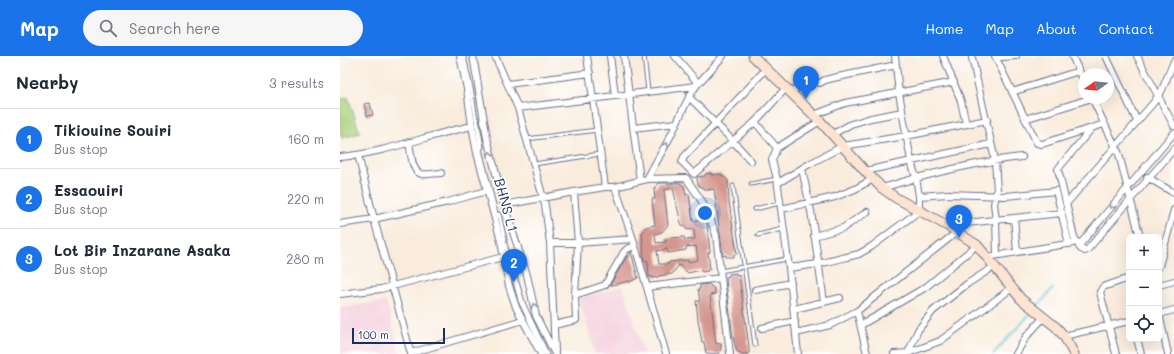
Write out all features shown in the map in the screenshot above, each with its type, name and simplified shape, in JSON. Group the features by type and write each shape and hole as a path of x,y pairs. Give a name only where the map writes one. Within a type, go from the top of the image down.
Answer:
{"street":[{"path":"460,56 467,89 472,126 486,191 501,241 502,257 512,297 541,354"},
{"path":"473,56 487,138 504,206 525,270 536,316 555,354"},
{"path":"495,56 518,108 543,197 550,243 555,354"},
{"path":"587,56 605,187"},
{"path":"610,56 615,96"},
{"path":"624,56 640,181"},
{"path":"675,56 697,84"},
{"path":"647,180 689,97 697,84 723,56"},
{"path":"753,56 833,134 882,188 896,198 946,225 992,256 1069,244 1078,245 1081,243 1174,134"},
{"path":"896,56 899,93 906,136 916,178 919,196 919,211"},
{"path":"943,56 961,101 966,124"},
{"path":"996,56 1016,56"},
{"path":"996,56 1036,142 1040,144 1104,124"},
{"path":"1072,56 1078,69"},
{"path":"1106,56 1137,121"},
{"path":"1137,56 1174,126"},
{"path":"972,58 995,160 997,191 994,204 996,220 992,256 995,266 1027,304 1056,327 1064,336 1074,354"},
{"path":"1066,204 1158,96 1166,82 1174,61"},
{"path":"504,206 543,197 605,187 615,187 640,181 686,178 694,174 733,141 788,91 807,79 820,83 833,78 896,65"},
{"path":"694,174 682,160 766,69"},
{"path":"1012,92 1078,71"},
{"path":"508,84 590,73"},
{"path":"798,354 790,268 777,181 772,160 777,148 817,118 845,103 954,82"},
{"path":"518,108 697,84"},
{"path":"689,97 733,141 751,162"},
{"path":"1025,119 1078,102"},
{"path":"1095,104 1116,146 1139,234"},
{"path":"833,134 851,124 871,118 902,112"},
{"path":"777,181 843,146 906,136 987,120"},
{"path":"755,122 777,148"},
{"path":"633,128 676,123"},
{"path":"340,157 358,155 472,126"},
{"path":"1091,129 1058,169 1078,245 1083,250 1088,249 1174,149"},
{"path":"409,142 415,168 419,173 441,173"},
{"path":"865,171 991,144"},
{"path":"358,155 411,353 523,320"},
{"path":"882,188 916,178 995,160 1022,157"},
{"path":"802,169 809,203 824,302"},
{"path":"1141,173 1174,193"},
{"path":"686,178 709,215 716,235 730,354"},
{"path":"781,206 809,203 846,193 873,178"},
{"path":"615,187 633,239 666,354"},
{"path":"340,224 374,219 448,202 486,191"},
{"path":"919,196 948,194 1006,196 1056,191 1069,244"},
{"path":"554,325 576,320 575,295 578,243 574,192"},
{"path":"1162,255 1174,210"},
{"path":"790,268 818,264 859,254 871,247 919,211"},
{"path":"814,236 843,228 867,212"},
{"path":"946,225 1062,214"},
{"path":"1014,218 1017,252"},
{"path":"796,333 830,325 857,311 957,232"},
{"path":"550,243 578,243 633,239"},
{"path":"861,325 926,287 977,245"},
{"path":"575,295 605,285 624,252 635,246"},
{"path":"340,294 381,289 502,257"},
{"path":"908,353 918,330 933,311 968,284 995,266"},
{"path":"646,287 720,274"},
{"path":"1116,354 1100,292 1101,289 1126,279"},
{"path":"1162,284 1174,281"},
{"path":"755,290 791,283"},
{"path":"894,354 908,353 940,341 1012,288"},
{"path":"794,310 840,298"},
{"path":"1162,313 1174,310"},
{"path":"857,311 867,354"},
{"path":"1016,354 1026,337 1043,317"},
{"path":"762,328 795,321"},
{"path":"1064,336 1126,322"},
{"path":"1162,327 1168,354"},
{"path":"1138,342 1141,354"}],"lane":[{"name":"BHNS L1","path":"464,56 473,91 483,154 513,269 524,305 546,354"},
{"path":"644,56 648,91"},
{"path":"527,139 597,130"},
{"path":"534,164 600,154"},
{"path":"751,184 777,181"},
{"path":"733,186 755,346"},
{"path":"755,209 781,206"},
{"path":"758,235 784,229"},
{"path":"720,274 745,267 788,259"}],"shaded area":[{"path":"623,286 644,354 595,354 579,298"},
{"path":"386,301 400,354 340,354 340,308"}],"green space":[{"path":"348,97 360,133 342,138 340,131 340,100"}],"building":[{"path":"370,103 373,115 367,116 364,104"},
{"path":"711,173 711,175 720,174 728,180 729,202 737,254 734,254 734,257 726,257 726,255 723,256 714,189 706,190 698,185 697,177 705,176 705,174"},
{"path":"659,183 680,183 684,186 686,195 689,194 693,221 701,219 707,224 710,252 708,253 710,269 707,269 708,271 702,272 701,270 688,273 679,265 672,274 652,278 652,276 649,277 648,261 644,261 642,233 646,227 655,225 652,199 655,199 654,189","holes":["673,188 681,224 688,230 694,229 695,239 685,240 684,237 671,238 666,239 666,242 656,243 655,234 662,232 668,225 664,190","696,246 698,260 659,264 657,251 667,249 668,253 686,250 686,247"]},
{"path":"631,252 638,278 629,282 610,285 627,256 628,257"},
{"path":"736,273 736,276 739,275 749,347 749,353 746,354 742,354 737,351 733,337 727,290 726,277 729,276 729,274"},
{"path":"709,284 714,289 715,294 710,295 716,344 721,343 721,351 719,354 706,353 704,342 702,342 698,320 696,301 700,301 698,289 700,289 700,285"}],"waterway":[{"path":"1036,308 1053,288"},
{"path":"993,354 1033,311"}],"place":[{"name":"Tikiouine Souiri","path":"806,99"},
{"name":"Lot Bir Inzarane Asaka","path":"959,238"},
{"name":"Essaouiri","path":"514,282"}]}
